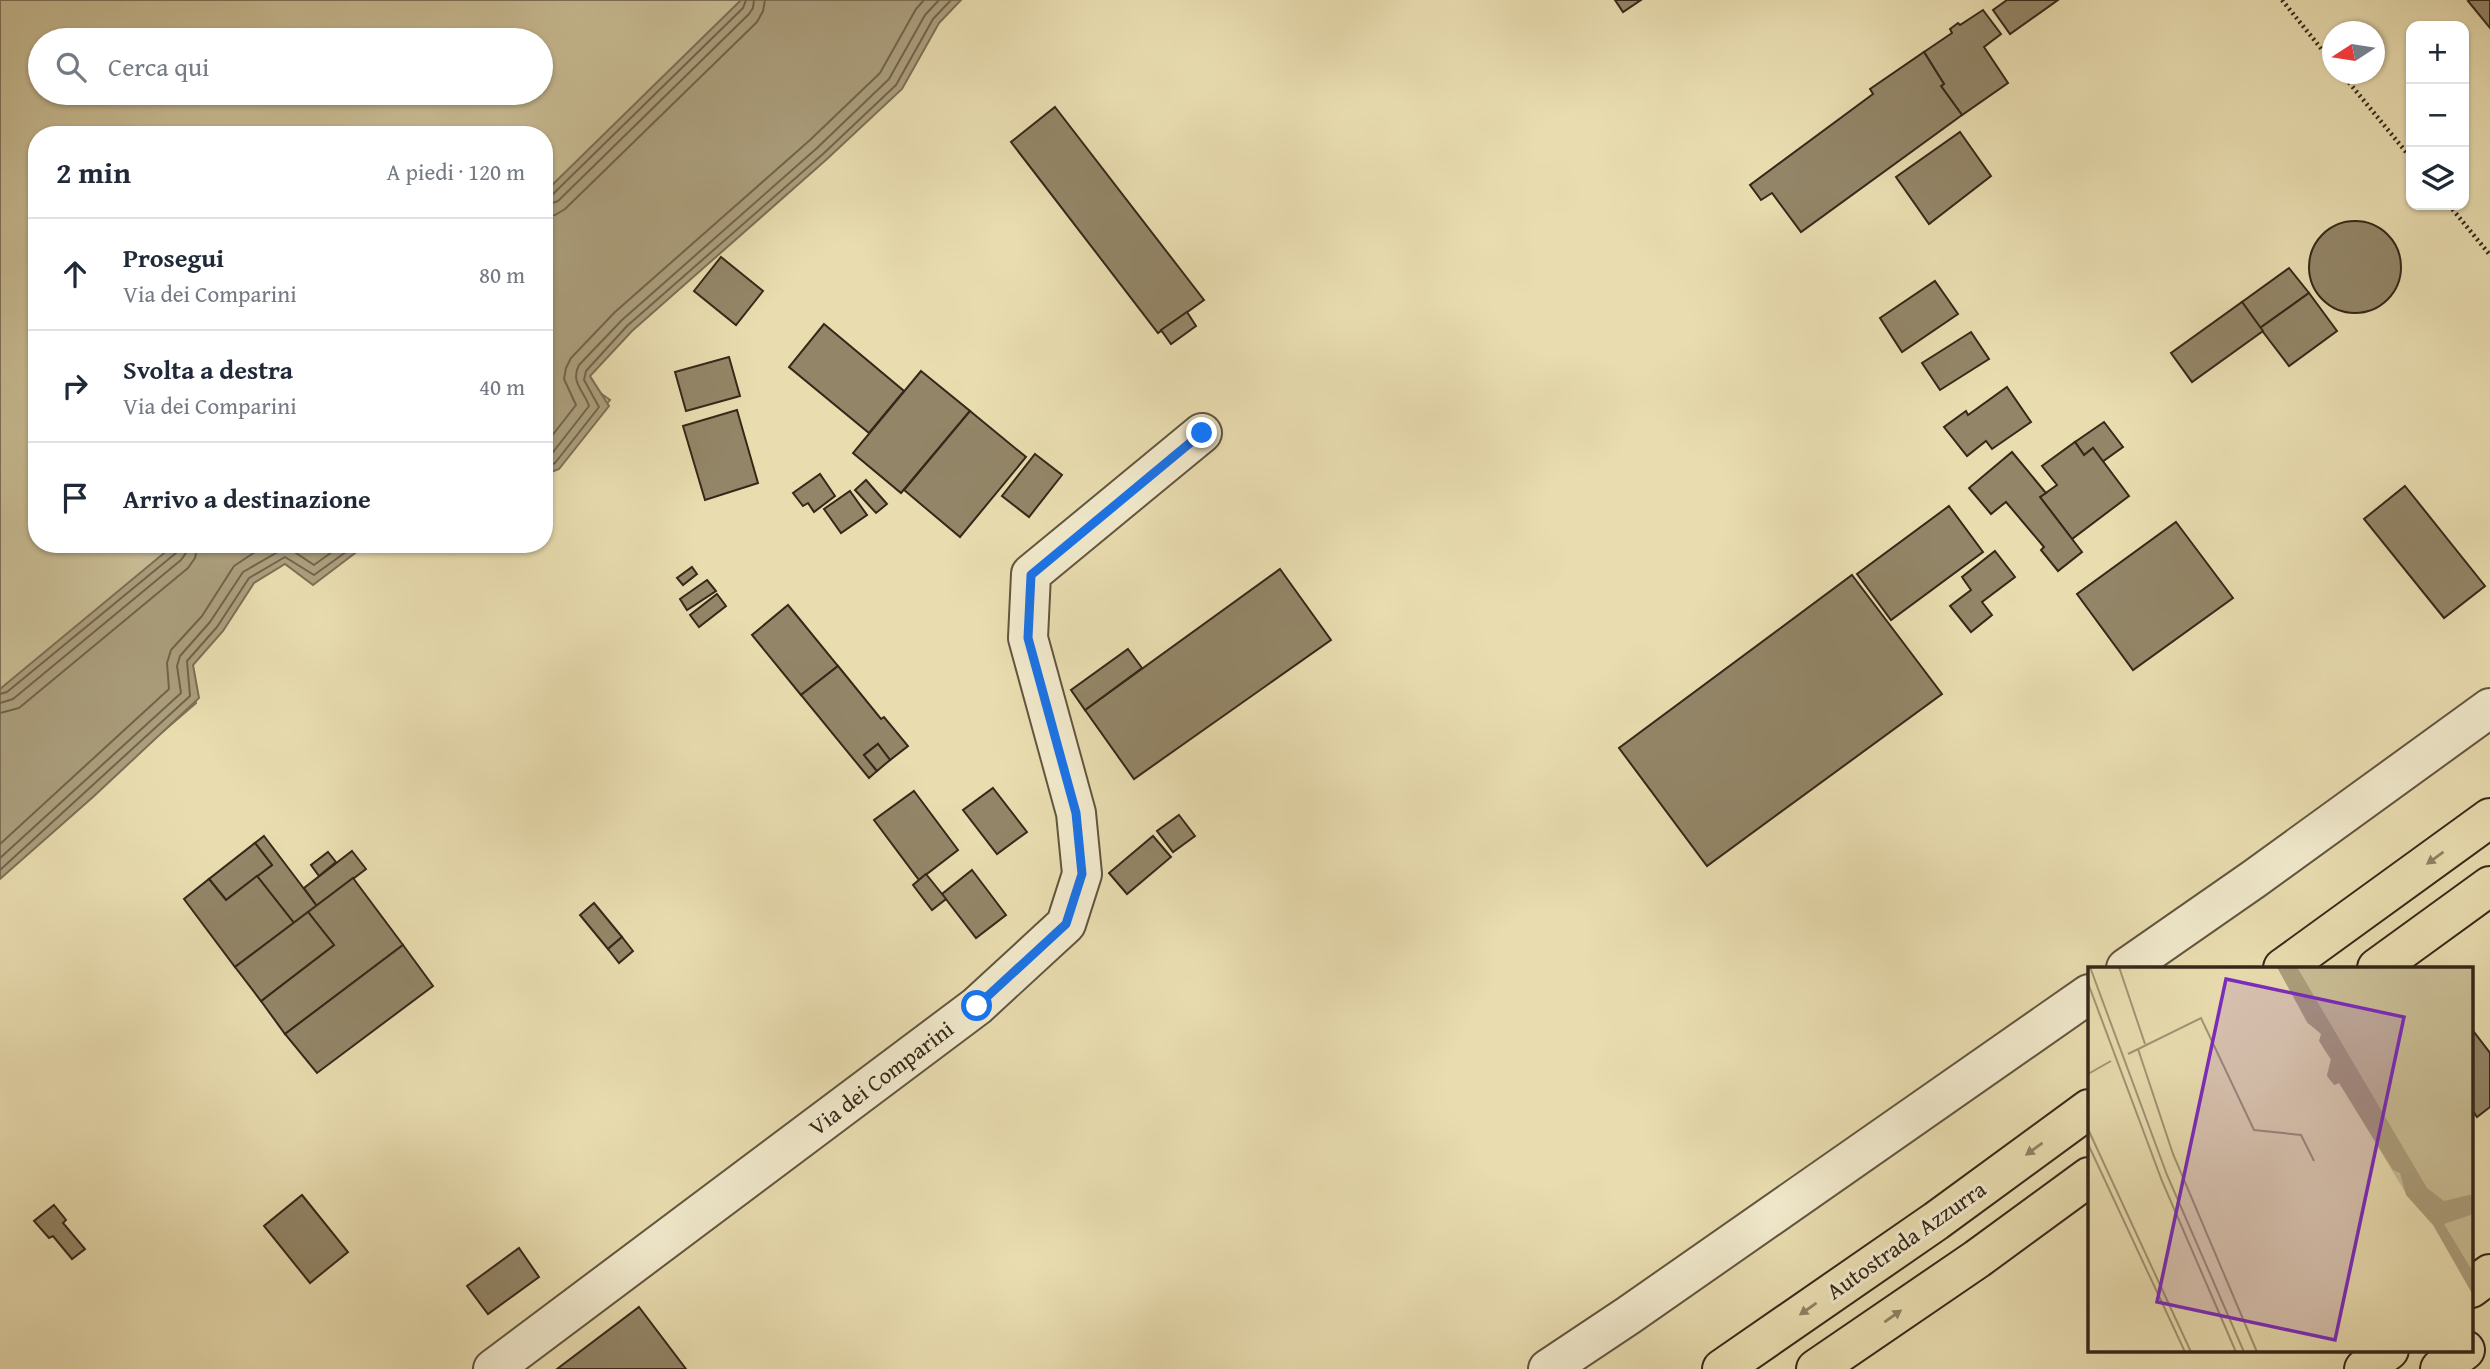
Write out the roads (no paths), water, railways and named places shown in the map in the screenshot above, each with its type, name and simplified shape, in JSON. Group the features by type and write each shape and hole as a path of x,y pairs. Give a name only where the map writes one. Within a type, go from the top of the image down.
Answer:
{"highway":[{"path":"2284,967 2490,818"},
{"path":"2378,967 2490,886"},
{"name":"Autostrada Azzurra","path":"1722,1369 1936,1221 2088,1110"},
{"path":"1816,1369 1977,1259 2088,1178"},
{"path":"2472,1287 2490,1274"},
{"path":"2472,1345 2490,1331"},
{"path":"2364,1369 2386,1352"},
{"path":"2440,1369 2462,1352"}],"street":[{"name":"Via dei Comparini","path":"493,1369 977,1006 1066,924 1082,874 1076,813 1028,638 1031,575 1202,433"},
{"path":"2127,967 2490,708"},
{"path":"1548,1369 2088,995"}],"water":[{"path":"741,0 961,0 939,23 902,89 632,331 590,376 609,406 559,469 553,471 553,184"},
{"path":"164,553 355,553 313,585 285,564 254,583 223,631 193,665 199,698 0,879 0,689"}]}
